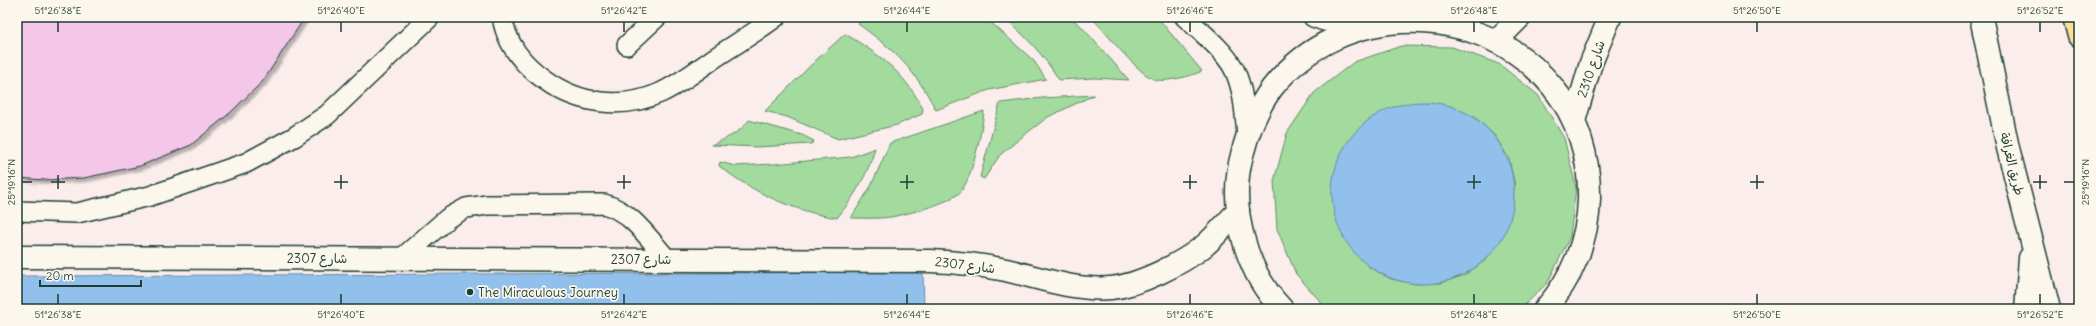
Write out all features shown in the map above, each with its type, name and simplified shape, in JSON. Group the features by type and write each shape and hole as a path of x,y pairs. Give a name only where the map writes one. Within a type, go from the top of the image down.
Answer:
{"highway":[{"path":"2074,17 2079,36"}],"street":[{"path":"1498,39 1520,17"},
{"name":"شارع 2310","path":"1574,121 1592,63 1610,17"},
{"name":"طريق الغرافة","path":"1981,17 2008,148 2049,309"},
{"path":"1282,309 1275,302 1257,274 1244,243 1238,211 1239,173 1247,136 1257,112 1268,94 1289,68 1311,50 1336,35 1363,25 1397,19 1432,19 1466,26 1498,39 1522,54 1543,74 1560,96 1574,121 1584,150 1589,181 1588,213 1582,244 1571,273 1554,299 1545,309"},
{"name":"شارع 2307","path":"17,257 667,259 958,262 1004,270 1065,285 1111,288 1131,283 1164,270 1204,246 1238,211"},
{"path":"2026,309 2031,238"}],"lane":[{"path":"17,211 76,213 150,196 246,163 294,138 327,115 430,17"},
{"path":"502,17 513,49 529,68 558,90 582,98 608,103 631,103 660,93 776,17"},
{"path":"626,46 657,17"},
{"path":"1185,17 1219,50 1234,68 1243,96 1247,136"},
{"path":"1313,17 1324,21 1363,25"},
{"path":"402,258 448,218 466,208 487,205 604,204 614,207 630,218 667,259"}],"green space":[{"path":"866,17 985,17 1034,61 1046,79 989,90 936,110 920,83 903,62 883,43 858,24"},
{"path":"1004,17 1070,17 1081,26 1129,80 1094,78 1059,80 1034,46"},
{"path":"1091,17 1157,17 1202,71 1186,77 1156,80 1140,70 1131,62"},
{"path":"845,34 880,57 900,75 923,109 922,114 897,125 838,139 787,117 765,111 815,61"},
{"path":"1401,46 1452,47 1499,64 1538,95 1564,138 1576,187 1570,237 1548,282 1521,309 1327,309 1296,274 1277,229 1274,181 1287,133 1314,93 1354,62","holes":["1424,102 1450,106 1475,117 1495,136 1509,159 1515,186 1487,259 1465,275 1441,283 1416,284 1391,279 1369,267 1332,190"]},
{"path":"1094,95 1048,117 1000,155 984,179 980,177 1000,103 1042,98"},
{"path":"984,111 979,141 970,174 962,190 957,195 918,211 898,216 881,218 851,218 871,186 890,143"},
{"path":"749,120 802,135 814,141 811,144 757,147 711,145 737,132"},
{"path":"875,148 860,185 837,218 805,211 775,200 746,185 719,166 720,162 735,166 851,157"}],"water":[{"path":"1414,102 1432,102 1458,109 1474,117 1493,135 1499,142 1507,158 1514,184 1514,202 1507,228 1499,244 1481,263 1474,269 1449,280 1432,284 1414,284 1388,277 1372,269 1347,244 1339,228 1334,211 1332,202 1332,184 1339,158 1347,142 1372,117 1388,109 1405,104"},
{"name":"The Miraculous Journey","path":"923,272 924,307 17,309 17,276"}],"building":[{"path":"17,17 305,17 263,81 230,113 191,145 140,166 84,178 45,180 17,178"}],"place":[{"name":"The Miraculous Journey","path":"470,292"}]}
